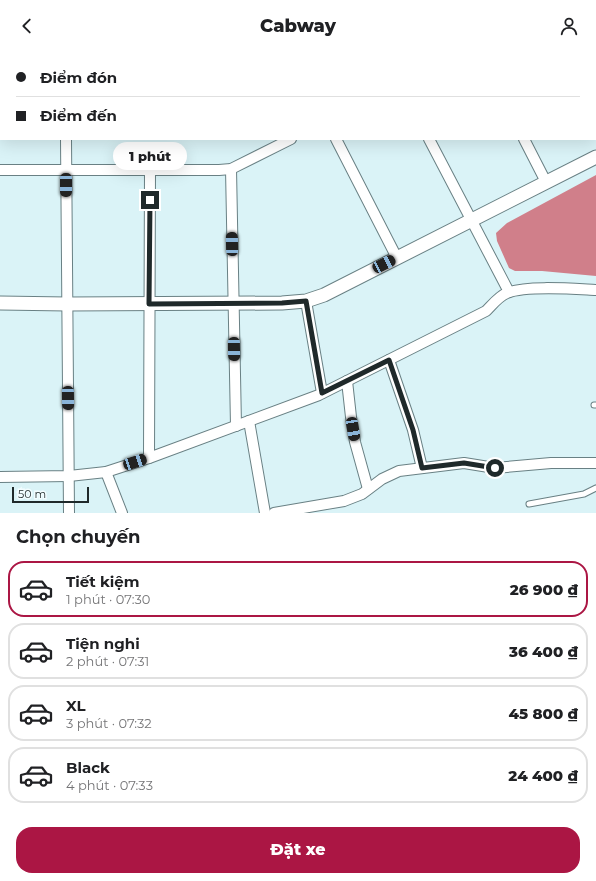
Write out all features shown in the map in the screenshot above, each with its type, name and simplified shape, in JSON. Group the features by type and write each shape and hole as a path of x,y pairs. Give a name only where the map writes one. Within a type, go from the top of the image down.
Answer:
{"street":[{"path":"66,140 70,513"},
{"path":"0,170 231,169 289,140"},
{"path":"337,140 397,258"},
{"path":"430,140 508,292"},
{"path":"525,140 546,182"},
{"path":"0,303 149,304 282,303 306,301 324,295 596,157"},
{"path":"231,169 236,426"},
{"path":"149,458 150,170"},
{"path":"0,477 69,476 106,472 149,458 322,393 486,311 508,292 543,288 596,290"},
{"path":"306,301 322,393"},
{"path":"389,360 413,430 422,468"},
{"path":"347,381 354,436 368,489"},
{"path":"249,421 265,513"},
{"path":"274,513 344,501 362,494 382,478 399,471 464,463 495,468 551,463 596,463"},
{"path":"106,472 122,513"}],"lane":[{"path":"529,504 584,494 596,488"}],"shaded area":[{"path":"596,175 596,276 542,271 515,271 509,268 497,241 496,233 507,223"}],"route":[{"path":"150,200 149,304 282,303 306,301 322,393 389,360 413,430 419,450 422,468 464,463 495,468"}]}
